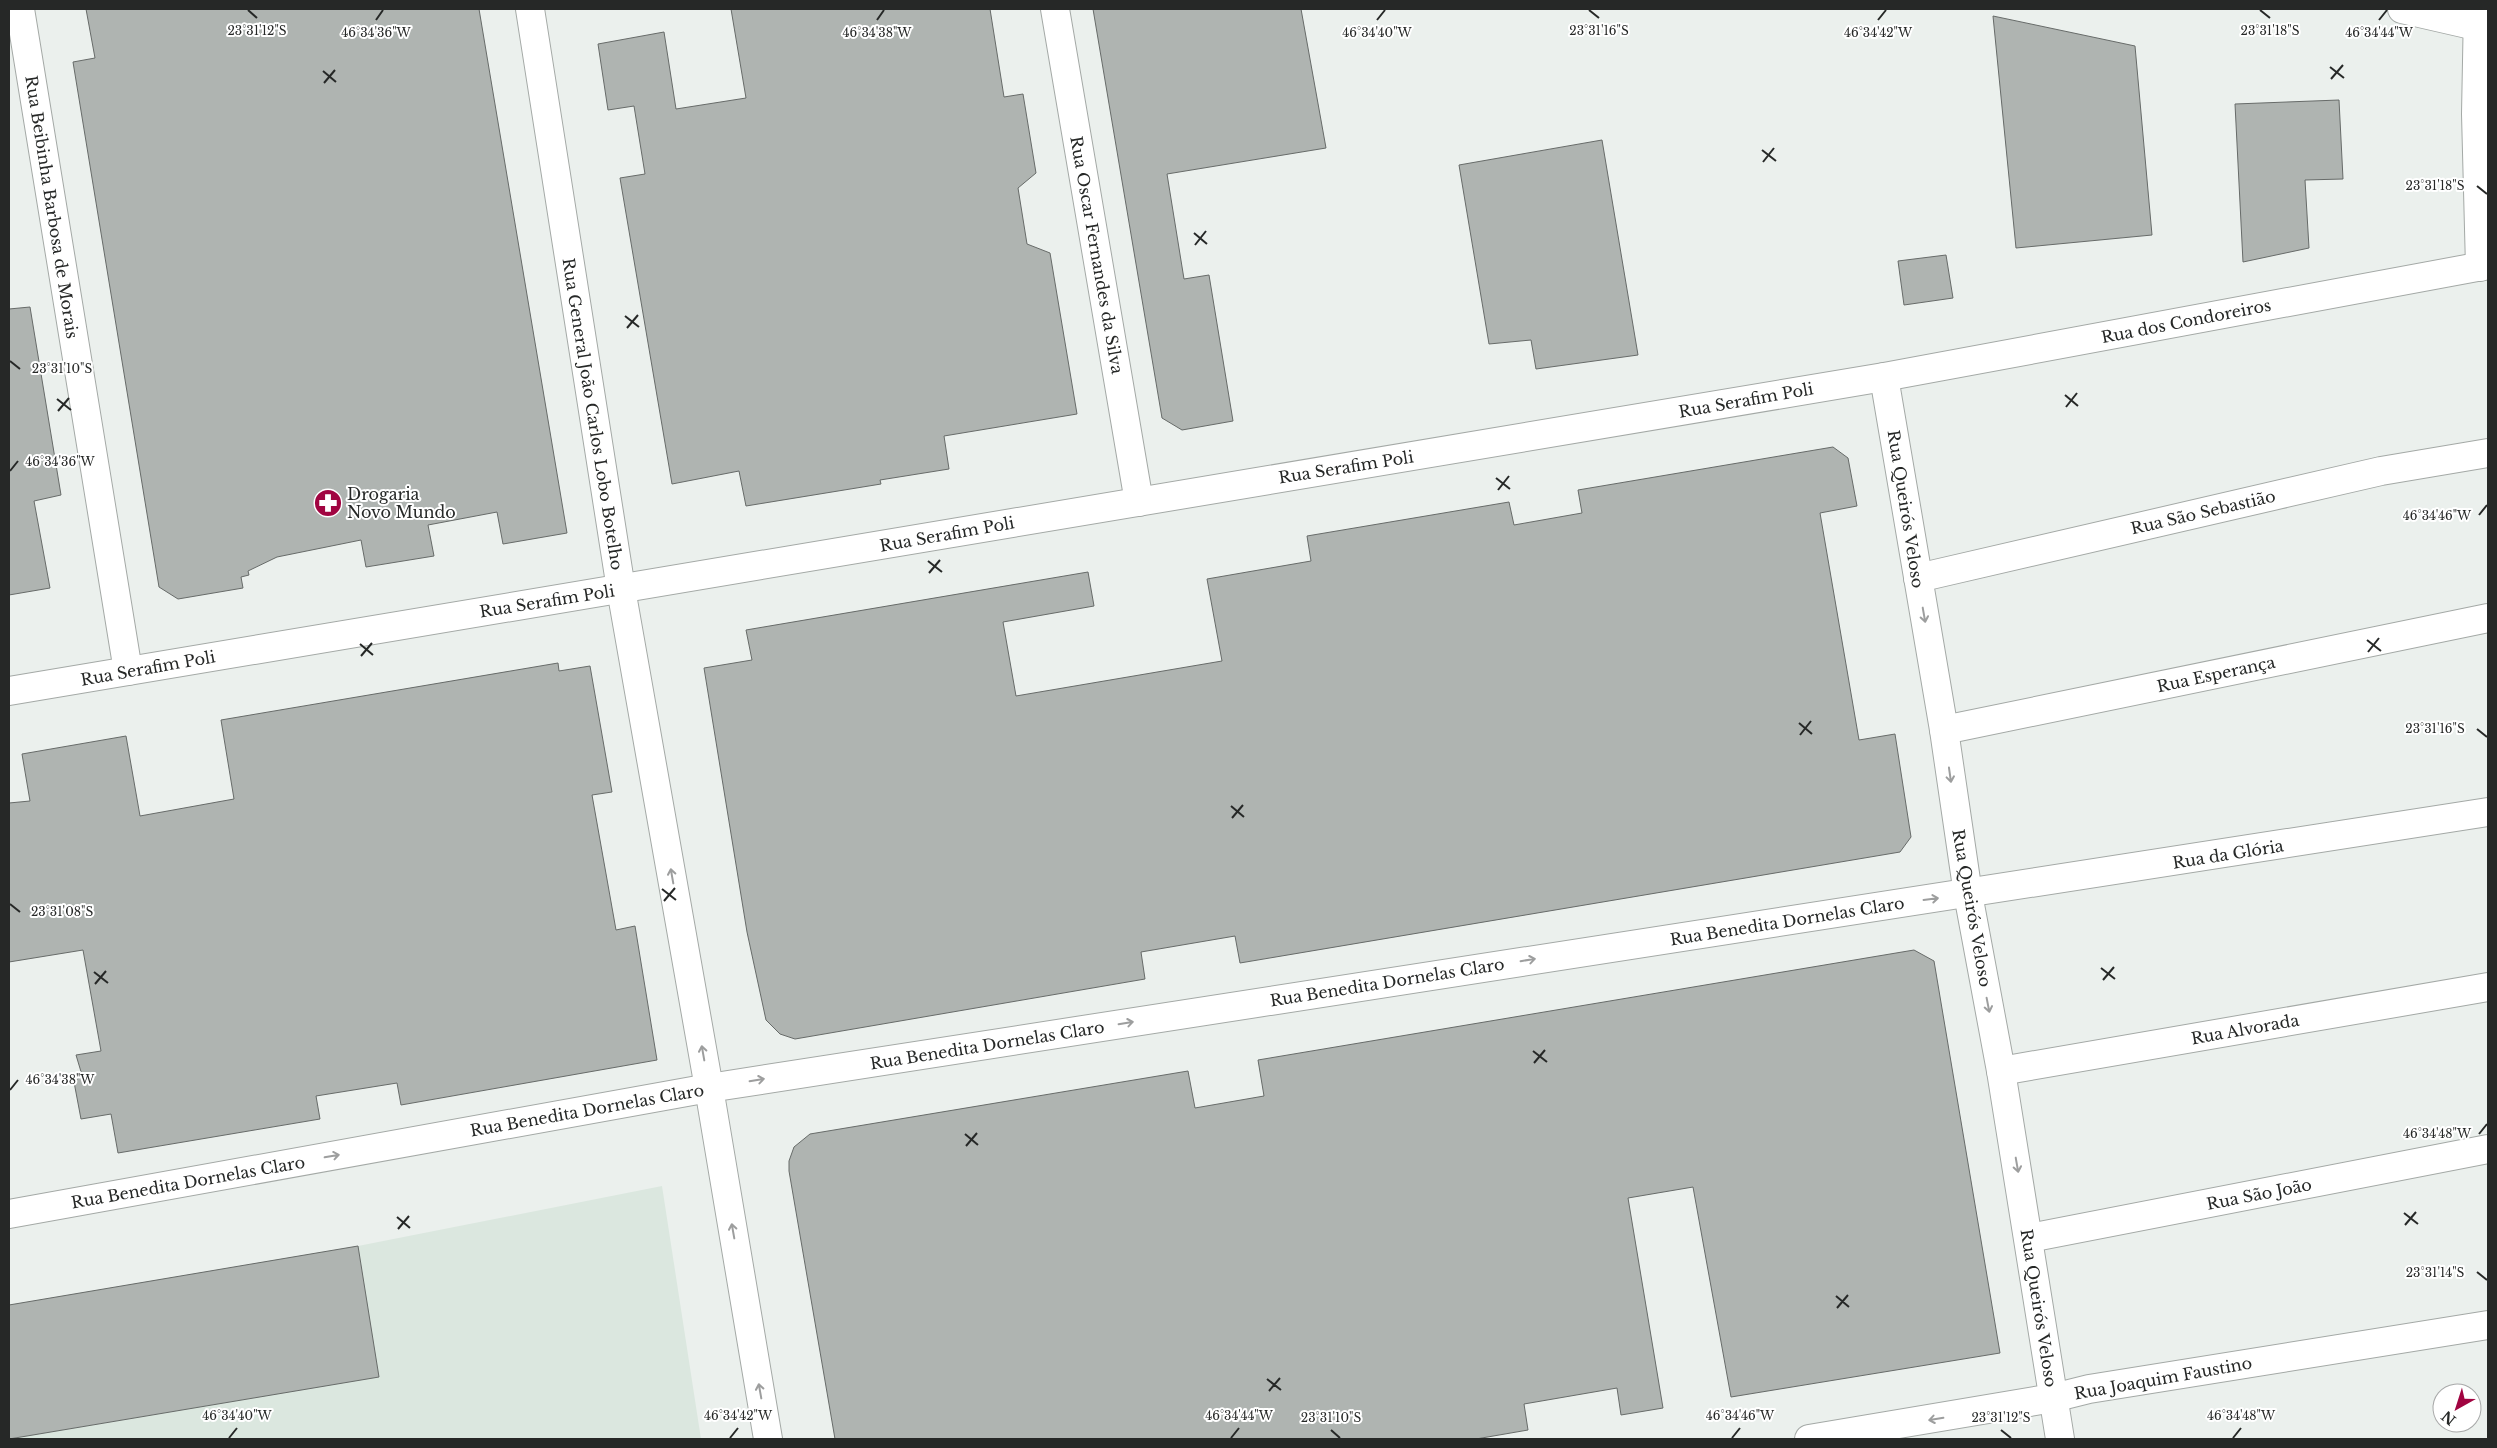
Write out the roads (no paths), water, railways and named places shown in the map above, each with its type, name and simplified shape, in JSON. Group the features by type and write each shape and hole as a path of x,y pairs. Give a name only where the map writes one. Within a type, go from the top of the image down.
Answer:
{"street":[{"name":"Rua Beibinha Barbosa de Morais","path":"20,9 128,671"},
{"name":"Rua General João Carlos Lobo Botelho","path":"530,9 621,589 709,1088 768,1439"},
{"name":"Rua Oscar Fernandes da Silva","path":"1055,9 1139,502"},
{"path":"2402,9 2477,17 2482,115 2484,266"},
{"name":"Rua dos Condoreiros","path":"1884,377 2484,266"},
{"name":"Rua Serafim Poli","path":"9,691 1884,377"},
{"name":"Rua Queirós Veloso","path":"1884,377 1944,730 1968,894 2001,1071 2029,1238 2060,1439"},
{"name":"Rua São Sebastião","path":"1918,578 2381,471 2488,453"},
{"name":"Rua Esperança","path":"1944,730 2488,618"},
{"name":"Rua da Glória","path":"1968,894 2488,812"},
{"name":"Rua Benedita Dornelas Claro","path":"9,1214 709,1088 1853,910 1968,894"},
{"name":"Rua Alvorada","path":"2001,1071 2488,987"},
{"name":"Rua São João","path":"2029,1238 2488,1149"},
{"name":"Rua Joaquim Faustino","path":"1810,1439 2053,1398 2099,1387 2488,1325"}],"place":[{"name":"Drogaria Novo Mundo","path":"328,503"}]}
